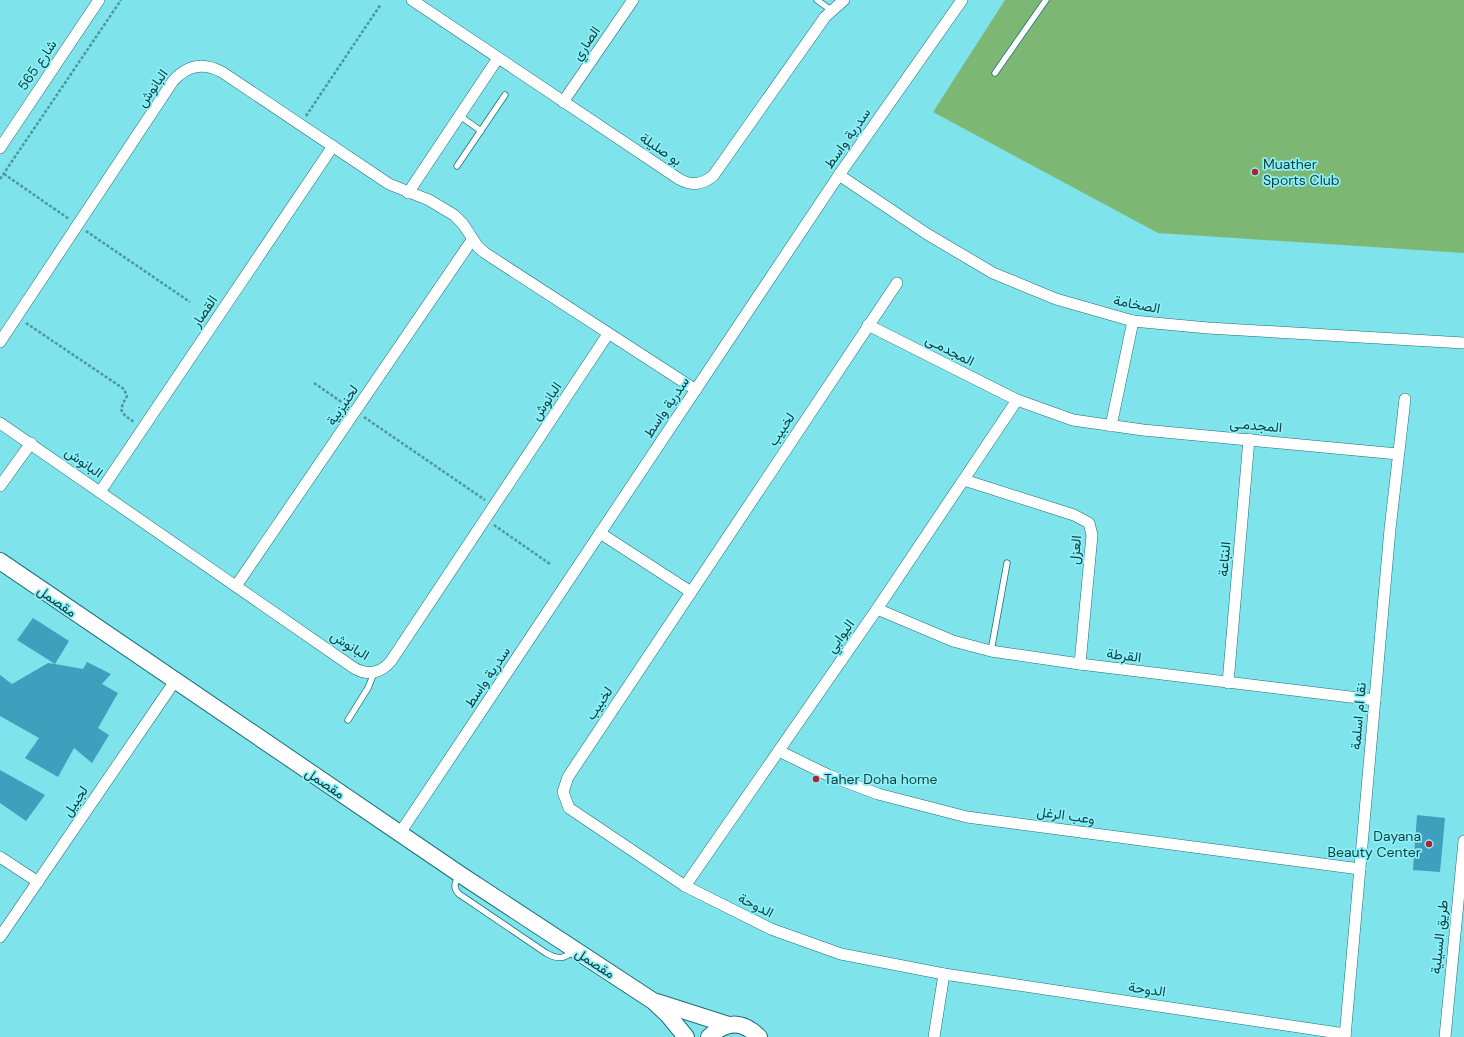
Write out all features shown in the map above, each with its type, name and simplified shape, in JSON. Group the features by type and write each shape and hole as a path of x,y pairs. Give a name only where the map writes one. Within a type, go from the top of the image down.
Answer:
{"street":[{"name":"شارع 565","path":"0,148 99,0"},
{"name":"بو صليلة","path":"412,0 429,5 498,58 563,102 687,184 696,185 706,182 713,176 831,10 844,0"},
{"name":"الصاري","path":"563,102 632,0"},
{"name":"سدرية واسط","path":"400,834 839,175 962,0"},
{"path":"408,193 498,58"},
{"name":"البانوش","path":"0,342 173,81 187,69 196,66 214,68 389,184 408,193 429,200 454,215 463,224 472,240 485,253 696,390"},
{"name":"القصار","path":"100,492 333,146"},
{"name":"الصخامة","path":"839,175 927,234 993,274 1056,299 1133,321 1208,328 1464,344"},
{"name":"لحنيزبية","path":"236,586 472,240"},
{"name":"لخبيب","path":"575,813 569,808 563,792 568,777 897,283"},
{"path":"1111,426 1133,321"},
{"name":"المجدمـى","path":"868,326 1016,400 1073,420 1111,426 1398,454"},
{"name":"البانوش","path":"0,423 354,668 360,671 374,672 386,667 391,661 608,334"},
{"name":"نقا ام اسلمة","path":"1345,1035 1398,454 1405,399"},
{"name":"اليوابي","path":"685,886 877,609 1016,400"},
{"name":"النبّاعة","path":"1228,683 1249,439"},
{"path":"0,486 30,443"},
{"name":"العزل","path":"964,480 1074,515 1089,523 1092,535 1080,664"},
{"path":"600,533 691,592"},
{"name":"مقصمل","path":"0,561 400,834 653,1001 668,1015 686,1037"},
{"name":"القرطة","path":"877,609 953,641 991,651 1228,683 1375,700"},
{"name":"لجبيل","path":"0,937 175,681"},
{"name":"وعب الرغل","path":"779,751 828,775 878,794 967,817 1360,869"},
{"name":"الدوحة","path":"575,813 685,886 771,929 841,954 944,974 1345,1035"},
{"name":"طريق السيلية","path":"1445,1037 1464,841"},
{"path":"0,857 38,882"},
{"path":"934,1037 944,974"},
{"name":"مقصمل","path":"653,1001 729,1025 741,1025 752,1030 759,1037"},
{"path":"709,1037 718,1029 729,1025"}],"lane":[{"path":"817,0 831,10"},
{"path":"995,73 1046,0"},
{"path":"457,166 505,95"},
{"path":"460,116 481,131"},
{"path":"991,651 1007,563"},
{"path":"348,720 368,688 374,672"}],"path":[{"path":"0,179 121,0"},
{"path":"300,125 381,4"},
{"path":"4,174 190,302"},
{"path":"16,317 124,388 127,396 121,406 122,413 143,428"},
{"path":"314,383 494,506"},
{"path":"485,519 550,564"}],"green space":[{"name":"Muather Sports Club","path":"1005,0 1464,0 1464,253 1158,233 933,112"}],"building":[{"path":"33,618 69,641 55,664 17,640"},
{"path":"87,662 111,674 102,684 118,693 98,728 109,735 92,763 74,748 58,777 25,758 39,738 0,716 0,675 12,684 48,663 83,669"},
{"path":"0,770 45,795 26,821 0,803"},
{"name":"Dayana Beauty Center","path":"1417,815 1445,818 1440,872 1413,870"}],"place":[{"name":"Muather Sports Club","path":"1255,172"},
{"name":"Taher Doha home","path":"816,779"},
{"name":"Dayana Beauty Center","path":"1429,844"}]}
